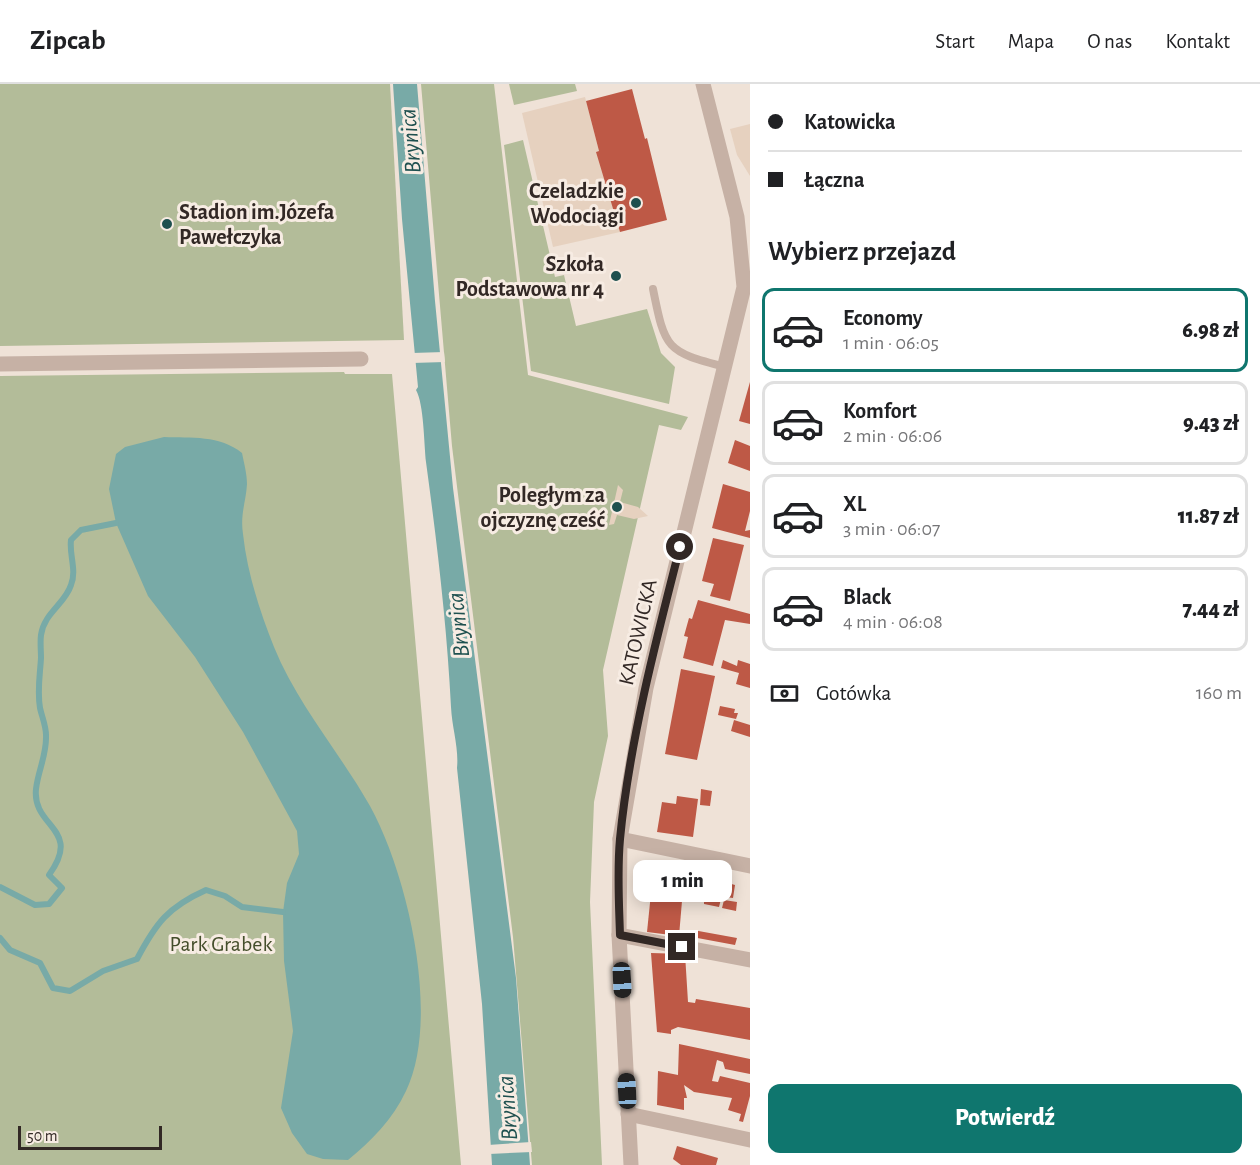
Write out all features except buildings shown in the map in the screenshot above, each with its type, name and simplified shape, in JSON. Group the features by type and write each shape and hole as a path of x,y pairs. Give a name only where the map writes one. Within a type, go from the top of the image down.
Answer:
{"street":[{"name":"KATOWICKA","path":"631,1165 620,935 620,839 646,688 744,287 744,217 703,84"},
{"path":"0,364 361,359"},
{"path":"620,839 750,866"},
{"path":"620,935 750,960"},
{"path":"628,1114 750,1140"}],"lane":[{"path":"653,289 663,333 671,347 686,357 726,367"}],"green space":[{"name":"Stadion im.Józefa Pawełczyka","path":"0,84 390,84 404,340 0,346"},
{"path":"421,84 494,84 528,375 688,417 681,430 659,425 603,670 608,736 594,802 590,902 602,1165 532,1165 513,937 452,446"},
{"path":"509,84 575,84 577,91 514,105"},
{"path":"523,140 555,277 564,275 576,326 647,309 661,353 675,367 669,404 531,371 504,145"},
{"name":"Park Grabek","path":"344,372 345,374 392,374 461,1165 0,1165 0,376"}],"shaded area":[{"path":"585,97 599,151 597,152 620,232 553,247 522,113"},
{"path":"750,124 750,176 737,155 730,129"},
{"path":"618,485 623,490 620,502 638,507 648,516 634,519 617,515 614,524 609,525"}],"water":[{"name":"Brynica","path":"393,84 417,84 453,488 516,978 530,1165 492,1165 482,1004 457,768 444,615 422,414 416,390 418,387 402,219"},
{"path":"164,437 215,440 242,453 247,484 242,527 251,577 264,620 283,668 294,688 370,806 397,869 407,907 420,987 420,1025 416,1061 406,1091 395,1111 373,1137 348,1160 323,1159 307,1154 292,1133 281,1108 293,1031 284,961 283,912 287,883 299,854 297,831 243,732 195,657 148,596 116,523 109,489 116,454 125,447"}],"pier":[{"path":"444,352 445,362 412,363 412,353"},
{"path":"531,1142 532,1152 489,1154 488,1145"}],"waterway":[{"path":"0,887 35,905 49,904 62,888 49,875 58,859 61,847 59,837 41,812 37,802 36,789 46,742 39,695 41,635 46,621 68,592 73,579 71,540 81,530 116,523"},
{"path":"0,938 10,950 40,963 53,988 70,991 103,971 137,959 150,935 164,917 182,903 206,890 225,896 242,907 283,912"}],"place":[{"name":"Czeladzkie Wodociągi","path":"636,203"},
{"name":"Stadion im.Józefa Pawełczyka","path":"167,224"},
{"name":"Szkoła Podstawowa nr 4","path":"616,276"},
{"name":"Poległym za ojczyznę cześć","path":"617,507"}],"route":[{"path":"680,547 646,688 627,788 620,839 619,891 620,935 682,947"}]}
